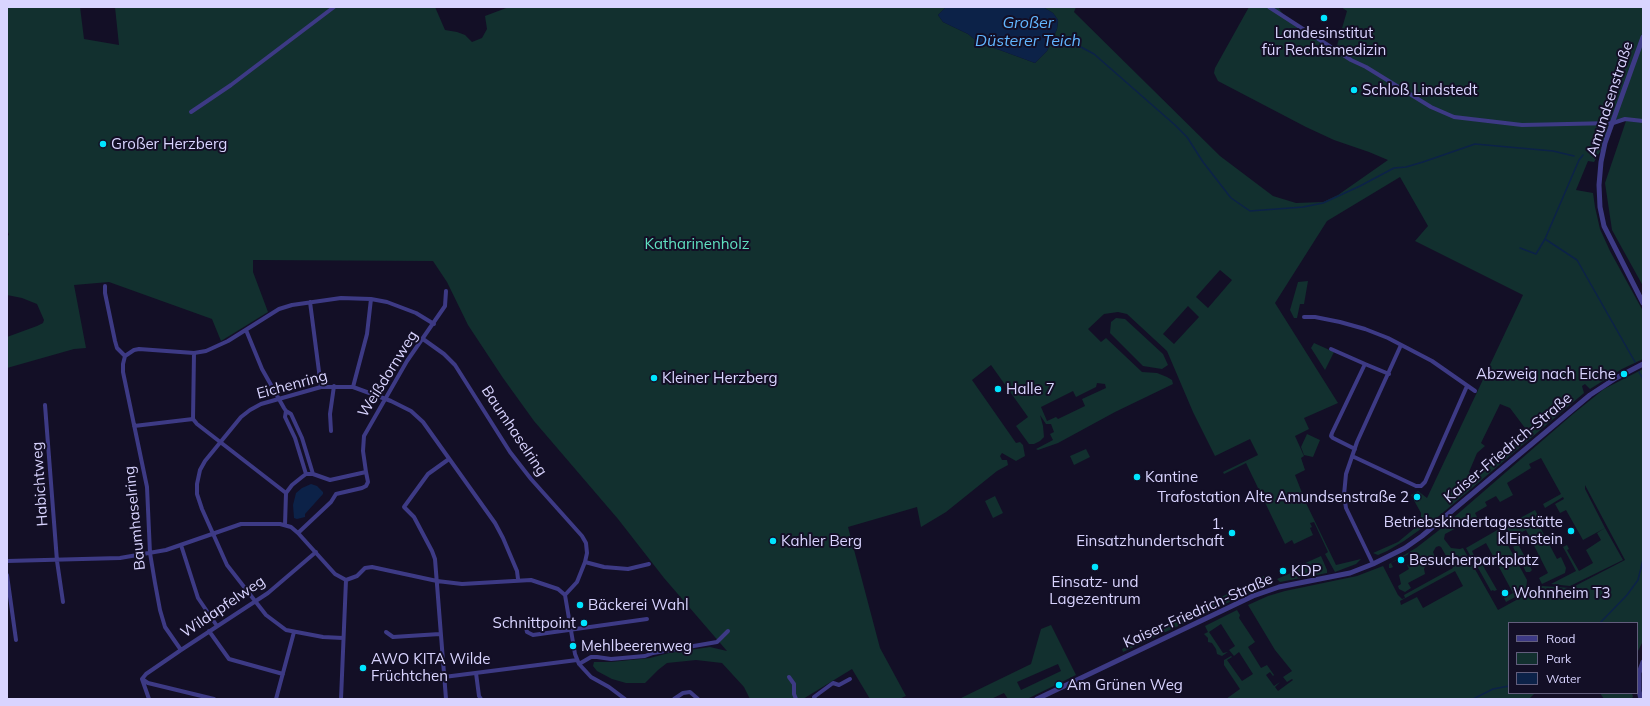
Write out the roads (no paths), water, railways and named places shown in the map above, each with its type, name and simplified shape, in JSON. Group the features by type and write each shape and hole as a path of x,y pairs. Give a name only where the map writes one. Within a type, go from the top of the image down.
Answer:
{"street":[{"path":"191,112 231,85 334,7"},
{"path":"1269,7 1351,60 1366,67 1431,107 1454,117 1522,124 1613,123 1625,119 1643,121"},
{"name":"Amundsenstraße","path":"1643,37 1605,143 1598,185 1602,219 1643,303"},
{"path":"106,286 105,293 115,341 117,348 125,356 134,350 139,349 194,352 218,347 279,309 310,302 341,298 371,299 387,302 405,308 434,324"},
{"name":"Weißdornweg","path":"298,533 331,502 336,494 366,486 368,482 363,451 364,436 407,361 423,340 445,306 446,291"},
{"path":"353,387 367,334 371,299"},
{"path":"310,302 321,387"},
{"path":"1304,317 1315,317 1368,330 1432,361 1474,391"},
{"path":"246,330 262,369 278,399 286,411 291,414 313,474"},
{"name":"Baumhaselring","path":"423,340 444,354 455,365 510,452 531,479 582,536 586,544 587,553 585,562 577,582 565,595"},
{"path":"1373,564 1350,518 1345,502 1344,490 1346,474 1352,456 1401,345"},
{"path":"1331,349 1389,374"},
{"path":"194,352 193,419 197,424 286,493"},
{"name":"Baumhaselring","path":"125,356 123,372 147,487 150,553 160,610 166,627 181,650"},
{"path":"1355,449 1333,438 1331,434 1365,364"},
{"name":"Kaiser-Friedrich-Straße","path":"1037,699 1253,596 1280,587 1350,573 1373,564 1405,548 1422,536 1590,394 1643,364"},
{"path":"331,431 330,414 334,386"},
{"name":"Eichenring","path":"343,638 323,637 286,630 266,615 227,565 202,509 197,484 200,470 205,461 242,417 250,410 261,404 321,387 334,386 353,387 404,407 418,417 495,523 517,571 518,580"},
{"path":"1352,456 1416,486 1421,486 1467,386"},
{"name":"Habichtweg","path":"45,405 57,561 63,602"},
{"path":"286,411 285,417 295,438 306,474"},
{"path":"134,426 193,419"},
{"path":"446,699 435,559 414,517 404,507 428,474 449,459"},
{"path":"285,525 286,493 296,480 306,474 313,474 330,480 366,472"},
{"path":"7,561 113,559 150,553 181,545 213,532 241,524 285,525 298,533 335,574 346,580 357,576 365,568 372,567 437,581 462,584 518,580 531,580 545,583 558,589 565,595 578,662 591,677 609,687 625,699"},
{"path":"181,545 198,598 217,626"},
{"name":"Wildapfelweg","path":"142,679 146,674 181,650 268,593 316,552"},
{"path":"585,562 604,567 628,569 649,564"},
{"path":"7,575 16,640"},
{"path":"341,699 346,580"},
{"path":"525,623 527,632 532,635 647,618"},
{"path":"209,631 229,659 282,674"},
{"path":"383,676 476,673 578,662 597,656 611,659 645,656 653,653 717,642 728,631"},
{"path":"276,699 294,632"},
{"path":"386,632 393,636 440,634"},
{"path":"1641,699 1639,691 1639,673 1643,662"},
{"path":"476,673 479,696 481,699"},
{"path":"789,677 794,684 794,694 796,699"},
{"path":"142,679 149,699"},
{"path":"142,679 148,683 214,699"},
{"path":"815,699 814,697 833,683 839,685 850,679"},
{"path":"674,699 683,692 690,692 698,699"}],"water":[{"name":"Großer Düsterer Teich","path":"946,7 1043,7 1053,13 1058,20 1057,29 1047,51 1035,63 978,42 968,34 943,22 938,15"},
{"path":"311,484 317,486 323,494 305,514 305,517 297,519 294,518 293,505 296,493 302,488"}],"waterway":[{"path":"1063,44 1079,46 1094,54 1175,125 1187,137 1203,162 1231,198 1250,211 1303,207 1323,203 1394,168 1406,167 1423,162 1475,144 1553,151 1574,156"},
{"path":"1520,248 1536,254 1545,239 1579,160 1583,155"},
{"path":"1545,239 1577,260 1635,362"},
{"path":"1639,372 1643,379"},
{"path":"1601,622 1627,595 1638,580 1643,560"},
{"path":"1473,699 1493,689 1508,686"}],"place":[{"name":"Landesinstitut für Rechtsmedizin","path":"1324,18"},
{"name":"Schloß Lindstedt","path":"1354,90"},
{"name":"Großer Herzberg","path":"103,144"},
{"name":"Abzweig nach Eiche","path":"1624,374"},
{"name":"Kleiner Herzberg","path":"654,378"},
{"name":"Halle 7","path":"998,389"},
{"name":"Kantine","path":"1137,477"},
{"name":"Trafostation Alte Amundsenstraße 2","path":"1417,497"},
{"name":"Betriebskindertagesstätte klEinstein","path":"1571,531"},
{"name":"1. Einsatzhundertschaft","path":"1232,533"},
{"name":"Kahler Berg","path":"773,541"},
{"name":"Besucherparkplatz","path":"1401,560"},
{"name":"Einsatz- und Lagezentrum","path":"1095,567"},
{"name":"KDP","path":"1283,571"},
{"name":"Wohnheim T3","path":"1505,593"},
{"name":"Bäckerei Wahl","path":"580,605"},
{"name":"Schnittpoint","path":"584,623"},
{"name":"Mehlbeerenweg","path":"573,646"},
{"name":"AWO KITA Wilde Früchtchen","path":"363,668"},
{"name":"Am Grünen Weg","path":"1059,685"}],"park label":[{"name":"Katharinenholz","path":"697,244"}]}
